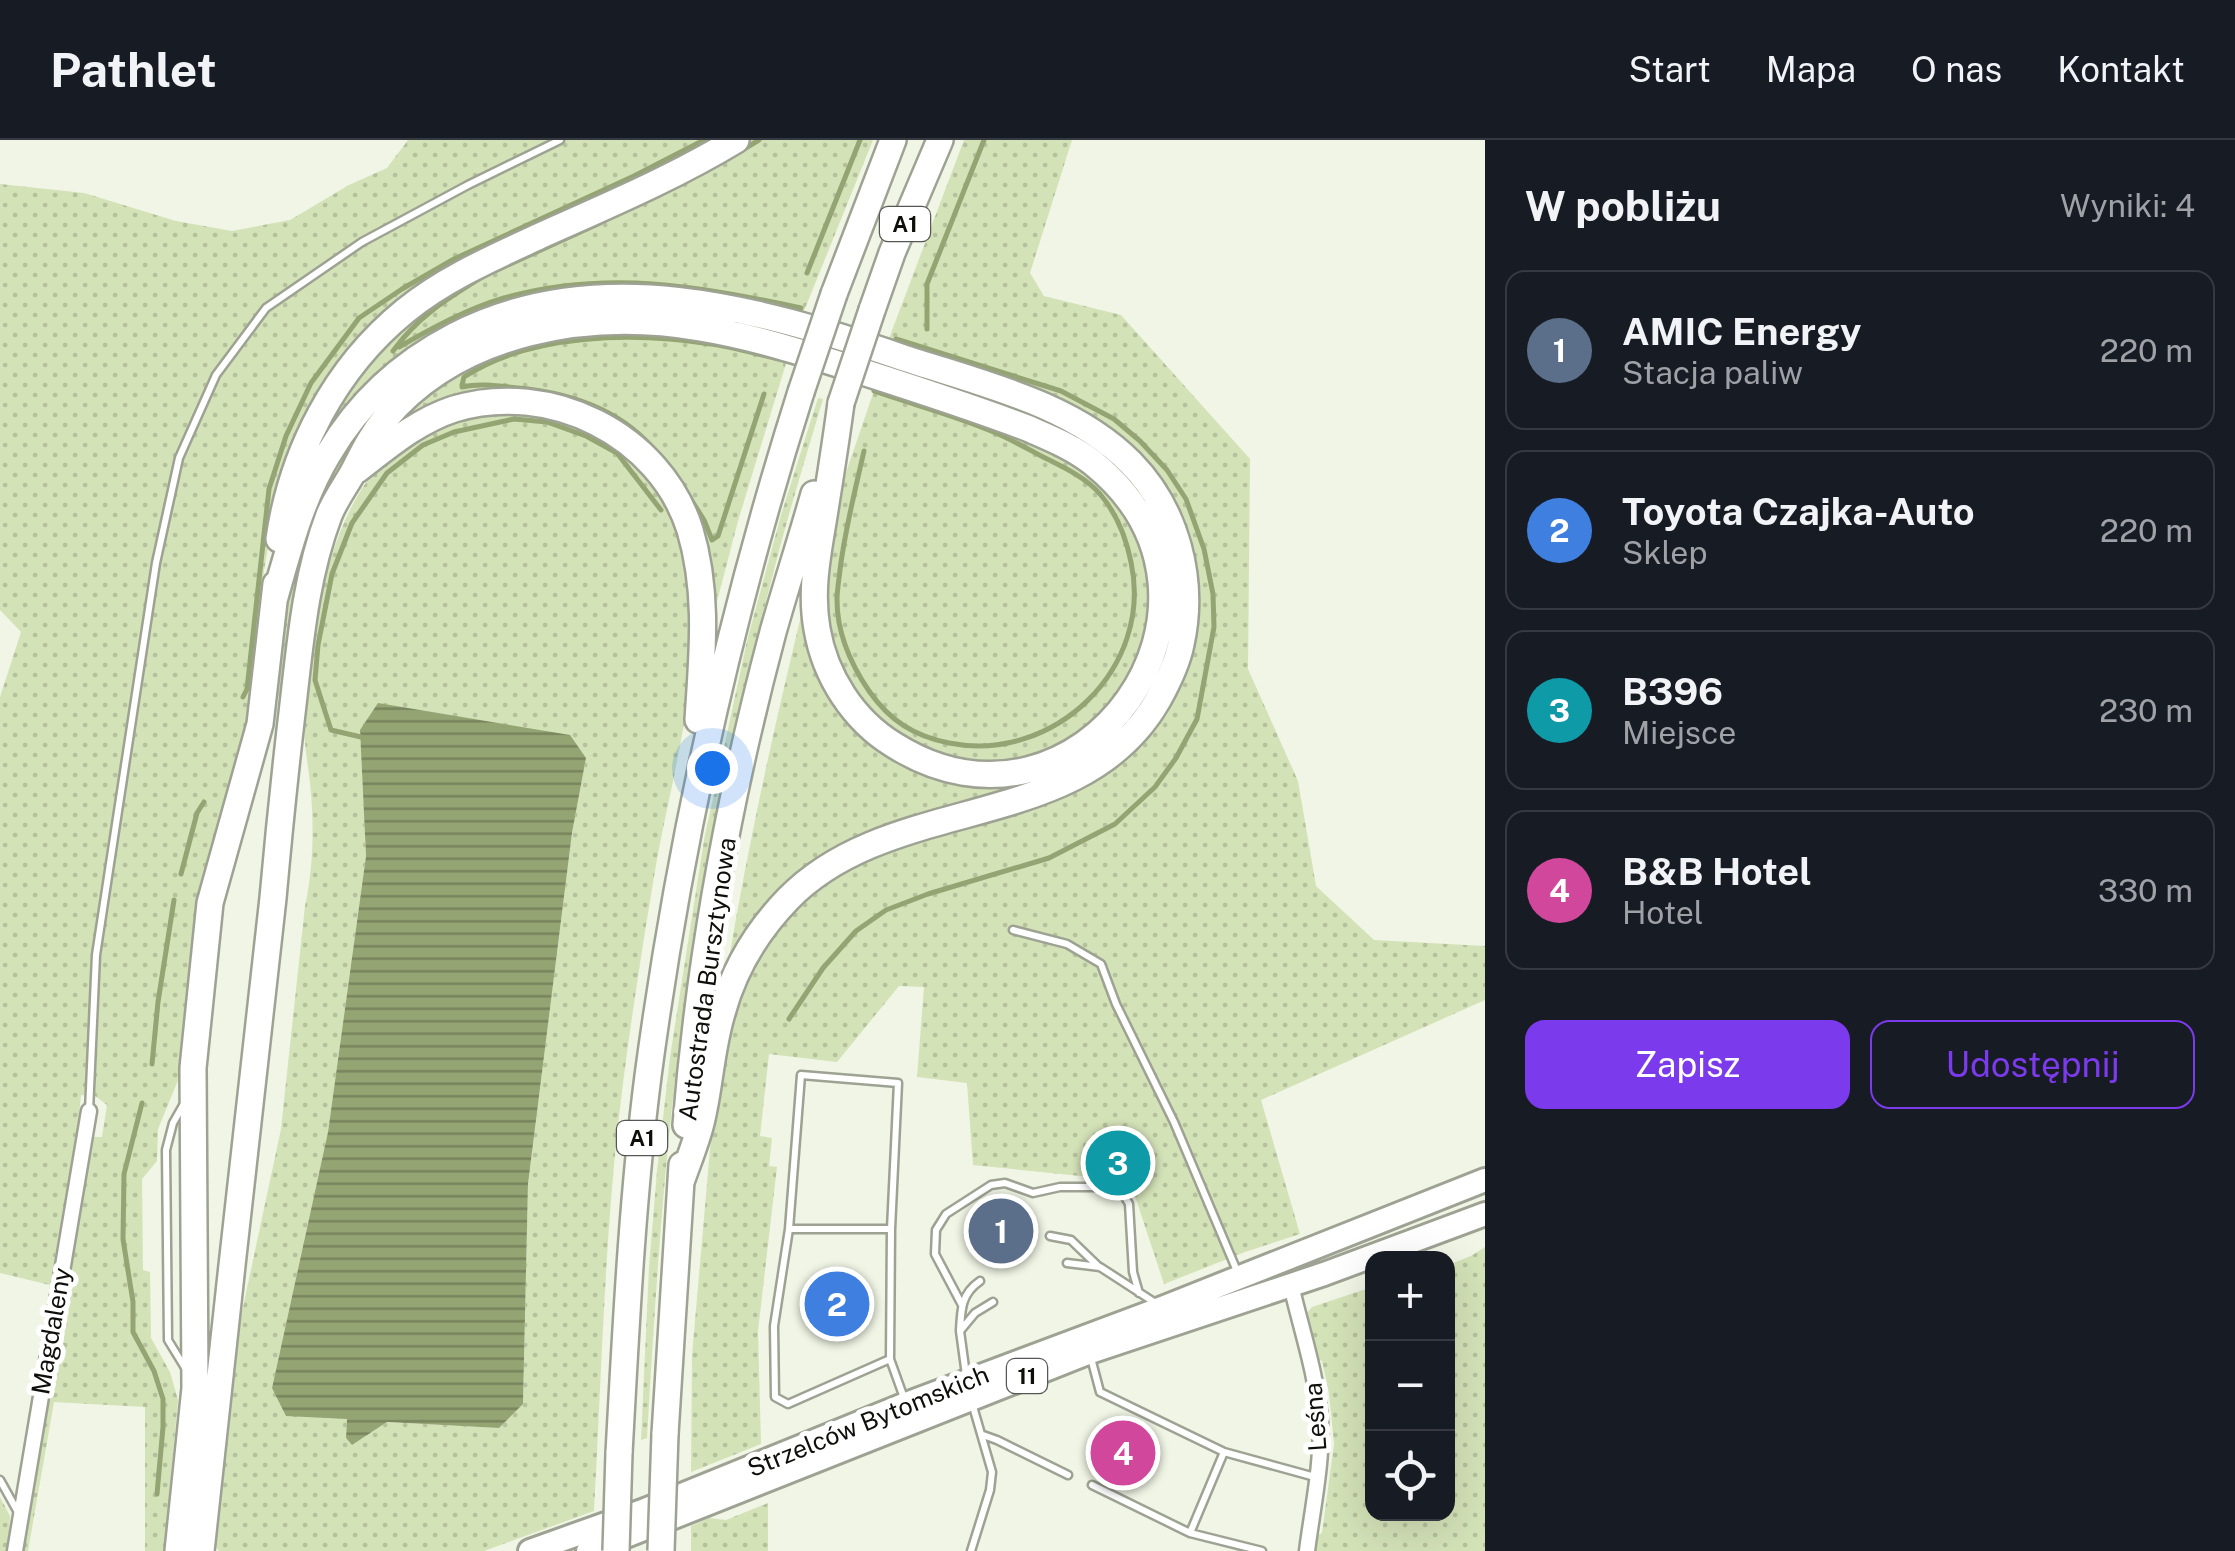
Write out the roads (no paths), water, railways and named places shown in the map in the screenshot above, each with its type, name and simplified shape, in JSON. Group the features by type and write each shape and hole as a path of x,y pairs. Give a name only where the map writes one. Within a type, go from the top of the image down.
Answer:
{"highway":[{"path":"178,1551 195,1388 193,1068 210,904 260,724 282,519 297,464 332,392 349,368 381,332 416,303 466,272 674,174 736,140"},
{"name":"Autostrada Bursztynowa","path":"616,1551 633,1222 648,1076 689,825 717,693 773,480 834,294 893,140"},
{"name":"Autostrada Bursztynowa","path":"661,1551 664,1434 688,1088 735,793 773,633 842,403 892,253 940,140"},
{"path":"276,597 289,548 316,476 344,430 377,391 423,354 474,326 527,307 564,301 628,296 664,298 788,322 998,390 1074,420 1107,440 1137,468 1173,528 1184,570 1186,597 1180,648 1172,674 1149,715 1114,753 1085,773 1026,796 873,842 832,863 792,895 758,935 735,975 721,1014 701,1124 681,1182"},
{"path":"205,1545 302,620 331,509 365,445 387,417 437,372 466,356 549,328 627,322 737,335 1010,421 1062,442 1092,462 1118,486 1143,523 1159,572 1161,616 1148,666 1134,694 1110,723 1084,745 1020,772 970,773 940,768 912,757 874,731 848,703 830,672 817,629 814,582 842,403"},
{"path":"352,474 426,421 452,410 499,402 536,403 580,415 607,428 640,452 665,482 688,525 703,594 702,664 689,825"}],"main road":[{"name":"Strzelców Bytomskich","path":"588,1551 1239,1276 1485,1180"},
{"name":"Strzelców Bytomskich","path":"530,1551 644,1510 906,1404 1090,1352 1292,1285 1485,1214"}],"street":[{"name":"Magdaleny","path":"15,1551 89,1111"},
{"name":"Leśna","path":"1292,1285 1320,1418 1307,1551"}],"lane":[{"path":"89,1111 96,955 156,562 179,458 216,375 266,308 362,242 560,140"},
{"path":"1014,930 1066,944 1101,964 1239,1276"},
{"path":"890,1359 788,1404 774,1397 774,1326 788,1229 801,1075 898,1083 890,1229 890,1359 906,1404"},
{"path":"962,1305 935,1254 936,1230 946,1214 991,1185 1005,1184 1032,1193 1060,1187 1110,1187 1122,1192 1129,1204 1139,1292"},
{"path":"788,1229 890,1229"},
{"path":"1050,1236 1070,1240 1100,1268 1162,1308"},
{"path":"1066,1263 1100,1268"},
{"path":"971,1551 992,1472 968,1389 960,1332 962,1305 969,1289 980,1281"},
{"path":"960,1332 975,1313 993,1302"},
{"path":"1090,1352 1100,1392 1224,1452 1316,1477"},
{"path":"983,1435 1068,1475"},
{"path":"1190,1533 1224,1452"},
{"path":"0,1480 19,1516"},
{"path":"1092,1486 1190,1533 1262,1551"}],"waterway":[{"path":"243,697 269,489 286,436 311,383 359,318 454,259 704,140"},
{"path":"739,152 759,140"},
{"path":"807,273 860,140"},
{"path":"927,329 927,284 984,140"},
{"path":"497,270 600,223"},
{"path":"393,351 425,317 487,274"},
{"path":"399,347 490,302 579,284 653,284 801,308"},
{"path":"789,1019 823,968 856,931 886,910 1049,858 1115,824 1155,787 1197,719 1214,627 1213,594 1204,549 1186,499 1167,470 1140,441 1114,419 1061,391 896,339"},
{"path":"462,385 464,377 491,362 551,344 584,340 681,340 779,359"},
{"path":"462,387 504,386 577,399 613,415 658,454"},
{"path":"864,451 842,555 838,613 851,659 877,702 894,719 925,736 949,743 988,746 1025,738 1059,723 1088,700 1111,671 1127,638 1134,601 1126,544 1106,502 1081,477 1002,436 874,391"},
{"path":"678,479 712,540 718,536 764,394"},
{"path":"361,737 331,730 315,680 332,574 352,523 387,473 423,445 454,432 514,419 547,422 617,453 661,510"},
{"path":"181,874 197,813 204,802"},
{"path":"152,1064 174,900"},
{"path":"142,1103 124,1174 123,1239 133,1302 133,1332 154,1371 163,1399 157,1494"}],"place":[{"name":"B396","path":"1118,1163"},
{"name":"AMIC Energy","path":"1001,1231"},
{"name":"Toyota Czajka-Auto","path":"837,1304"},
{"name":"B&B Hotel","path":"1123,1453"}]}
